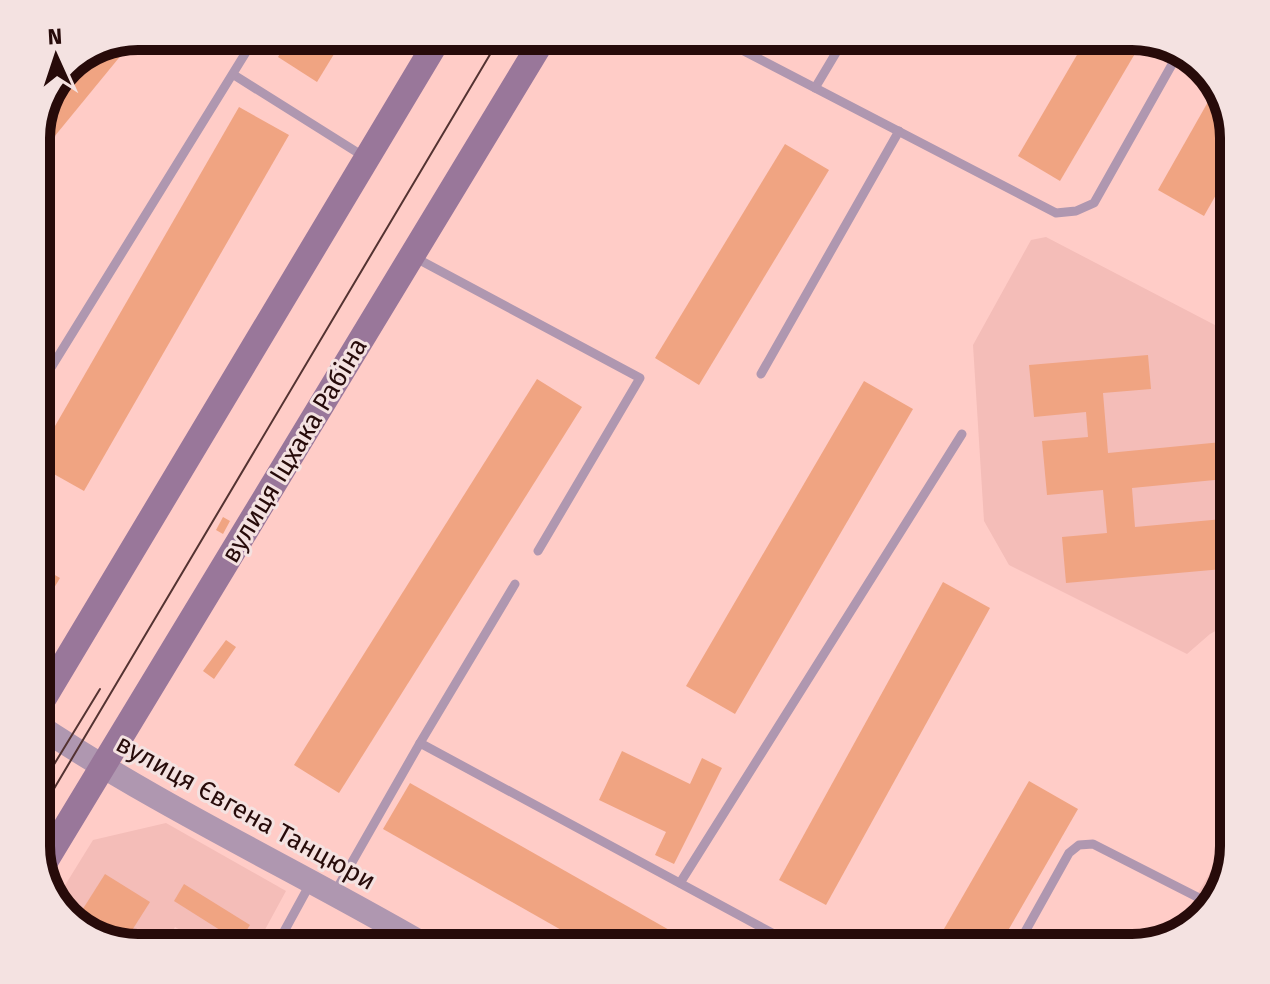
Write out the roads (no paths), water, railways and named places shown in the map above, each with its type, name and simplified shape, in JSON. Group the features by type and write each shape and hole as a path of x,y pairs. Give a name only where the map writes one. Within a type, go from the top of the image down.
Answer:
{"main road":[{"path":"50,688 432,50"},
{"name":"вулиця Іцхака Рабіна","path":"50,853 537,50"}],"street":[{"name":"вулиця Євгена Танцюри","path":"50,733 186,816 313,880 406,934"}],"lane":[{"path":"50,370 248,50"},
{"path":"742,50 1056,213 1076,211 1094,203 1174,61"},
{"path":"815,88 838,50"},
{"path":"234,75 367,158"},
{"path":"761,374 899,131"},
{"path":"412,256 640,378 538,551"},
{"path":"680,883 962,434"},
{"path":"335,892 515,584"},
{"path":"420,743 774,934"},
{"path":"1024,934 1069,853 1079,845 1093,844 1202,899"},
{"path":"283,934 313,880"}],"tram line":[{"path":"50,795 493,50"},
{"path":"50,771 100,689"}]}
